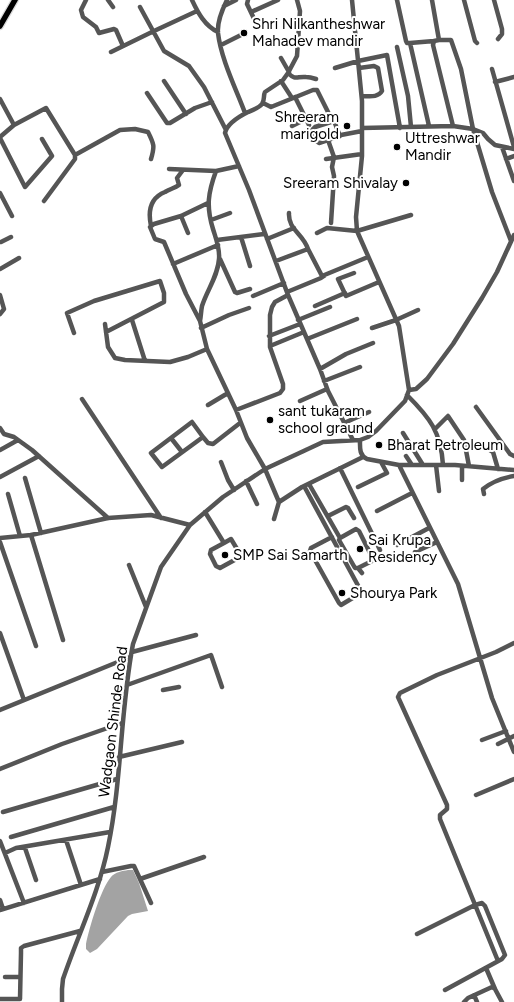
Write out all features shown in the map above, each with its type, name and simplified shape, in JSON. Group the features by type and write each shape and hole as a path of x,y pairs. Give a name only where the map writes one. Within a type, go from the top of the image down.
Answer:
{"main road":[{"path":"0,26 15,0"}],"street":[{"path":"86,0 81,10 83,17 96,27 99,33 114,29 116,30 123,46"},
{"path":"108,0 113,7"},
{"path":"192,0 197,11 209,26 218,32"},
{"path":"227,0 222,11 218,32 226,61 245,113"},
{"path":"224,6 236,0"},
{"path":"248,0 247,4 258,27"},
{"path":"251,12 278,0"},
{"path":"297,0 300,11 297,56 289,72 281,81 265,92 263,103 259,107 245,113 231,123 226,130 225,136 239,166 264,234 276,260 287,293 320,369 327,389 353,440"},
{"path":"352,0 362,96 362,154 356,217 357,231 399,326 408,393 405,401 376,431 368,437 360,440 360,448 363,457"},
{"path":"397,0 406,40 407,43 410,43 429,126"},
{"path":"432,0 437,40 433,45 452,126"},
{"path":"464,0 477,44"},
{"path":"494,0 502,29 502,34 498,39"},
{"path":"140,7 164,50 189,66 204,87 226,130"},
{"path":"111,52 197,11"},
{"path":"221,45 241,35"},
{"path":"410,43 451,40 461,69 471,112 473,129 492,192 511,241"},
{"path":"397,47 408,96 411,127"},
{"path":"335,68 358,61 388,55 400,128"},
{"path":"281,58 294,78 305,76 316,79"},
{"path":"359,68 374,66 378,68 382,91 381,94 377,96 362,96"},
{"path":"340,136 334,121 313,128 312,132 319,143 362,130 452,126 473,129 483,133 495,145 514,148 492,69"},
{"path":"495,82 514,77"},
{"path":"164,81 186,114"},
{"path":"281,81 309,125"},
{"path":"263,103 271,107 313,90 317,90 330,116"},
{"path":"147,93 168,123 173,122 195,108 212,102"},
{"path":"0,99 14,125"},
{"path":"42,139 52,156 25,187 0,138 14,125 46,108 75,155 75,159 44,201"},
{"path":"292,126 306,119"},
{"path":"75,155 120,130 135,129 148,132 154,148 151,159"},
{"path":"328,140 334,157 332,167 334,176 331,223"},
{"path":"502,147 514,181"},
{"path":"326,159 362,154"},
{"path":"506,159 514,156"},
{"path":"169,169 216,171 239,166"},
{"path":"183,170 177,178 179,185 164,192 152,203 150,211 151,226 155,239 164,242 200,321 207,350 236,410 240,423 265,469 279,502 274,519"},
{"path":"216,171 209,192 208,203 219,257 235,292 237,293 250,289"},
{"path":"0,193 12,216"},
{"path":"151,226 181,216 208,203"},
{"path":"211,220 230,213"},
{"path":"289,213 289,222 306,242 321,274 324,276"},
{"path":"317,233 327,228 357,231 411,215"},
{"path":"181,216 188,233"},
{"path":"267,239 294,228"},
{"path":"173,264 217,242 264,234"},
{"path":"0,235 2,240 0,242"},
{"path":"408,393 416,389 427,378 453,344 497,272 514,235"},
{"path":"0,242 11,237"},
{"path":"241,237 250,266"},
{"path":"276,260 308,249"},
{"path":"200,321 202,306 213,282 219,257"},
{"path":"236,410 280,393 282,389 283,384 270,346 269,336 272,307 275,302 287,293 368,257"},
{"path":"0,268 19,258"},
{"path":"354,272 338,279 346,296 379,282"},
{"path":"74,333 67,313 94,300 160,281 164,293 164,302 132,320 106,332"},
{"path":"252,296 284,283"},
{"path":"315,306 344,293"},
{"path":"0,295 4,309 0,314"},
{"path":"202,328 229,315 249,308"},
{"path":"269,336 330,308"},
{"path":"372,328 396,320 418,310"},
{"path":"307,339 357,319"},
{"path":"132,320 145,361"},
{"path":"106,324 108,347 115,358 125,360 170,362 207,350"},
{"path":"270,346 304,332"},
{"path":"320,369 346,354 374,343"},
{"path":"324,381 360,367"},
{"path":"300,401 327,389"},
{"path":"208,405 228,393"},
{"path":"408,393 422,411 440,440 443,465"},
{"path":"82,399 161,518"},
{"path":"476,407 510,454 514,456"},
{"path":"344,423 369,412"},
{"path":"434,429 448,416 464,440 469,466"},
{"path":"203,437 162,466 151,453 192,422 203,437 208,444 213,444 240,423"},
{"path":"0,428 4,434 18,440 39,456 108,518"},
{"path":"404,433 423,465"},
{"path":"171,438 182,452"},
{"path":"0,450 18,440"},
{"name":"Wadgaon Shinde Road","path":"62,1002 64,979 80,931 100,879 110,832 114,807 122,723 133,644 161,567 190,525 246,481 265,469 323,442 360,440"},
{"path":"485,447 493,452 498,469"},
{"path":"0,477 39,456"},
{"path":"406,456 412,465"},
{"path":"279,502 304,486 363,457 399,465 469,466 514,470"},
{"path":"221,462 228,480 234,490"},
{"path":"358,487 387,473 381,462"},
{"path":"399,465 461,592 492,698 506,731 512,738 514,752"},
{"path":"436,465 439,491"},
{"path":"462,466 462,480"},
{"path":"340,468 380,550"},
{"path":"484,494 483,489 491,483 514,476"},
{"path":"25,478 41,533"},
{"path":"246,481 257,504"},
{"path":"310,484 355,568 358,568 362,574"},
{"path":"304,486 362,591 341,605 338,603 310,551 311,548 332,537"},
{"path":"376,511 412,493"},
{"path":"8,494 20,536"},
{"path":"328,516 346,507 354,518"},
{"path":"205,512 224,542"},
{"path":"0,538 31,535 108,518 151,515 190,525"},
{"path":"397,545 429,528"},
{"path":"340,538 356,529 359,531 372,559 358,568"},
{"path":"31,535 63,640"},
{"path":"231,540 240,555 218,568 210,554 211,550 224,542 231,540"},
{"path":"0,542 36,646"},
{"path":"415,552 437,542"},
{"path":"129,565 146,607"},
{"path":"0,633 24,700"},
{"path":"0,710 131,655 196,635"},
{"path":"498,961 440,819 440,815 447,809 447,805 398,697 400,693 437,675 480,659 514,643"},
{"path":"127,685 211,655 222,687"},
{"path":"163,690 179,688"},
{"path":"1,767 122,723"},
{"path":"482,740 506,731"},
{"path":"498,744 512,738"},
{"path":"119,757 182,742"},
{"path":"3,812 117,779"},
{"path":"476,795 514,779"},
{"path":"11,836 114,807"},
{"path":"5,853 16,848 25,848 110,832"},
{"path":"66,840 81,885"},
{"path":"0,841 24,903"},
{"path":"25,848 36,880"},
{"path":"140,879 204,857"},
{"path":"102,872 134,866 150,903"},
{"path":"0,900 2,910 100,879"},
{"path":"417,934 475,905 482,903 485,906 505,952 504,957 445,990"},
{"path":"0,999 20,1000 21,948 80,931"},
{"path":"486,968 502,1002"},
{"path":"5,977 20,978"},
{"path":"464,1002 468,998 490,988 495,989"},
{"path":"474,995 477,1002"}],"shaded area":[{"path":"128,870 133,870 148,911 128,916 97,949 90,953 86,949 86,944 103,890 113,875"}],"place":[{"name":"Shri Nilkantheshwar Mahadev mandir","path":"244,33"},
{"name":"Shreeram marigold","path":"347,126"},
{"name":"Uttreshwar Mandir","path":"397,147"},
{"name":"Sreeram Shivalay","path":"406,183"},
{"name":"sant tukaram school graund","path":"270,420"},
{"name":"Bharat Petroleum","path":"379,445"},
{"name":"Sai Krupa Residency","path":"360,549"},
{"name":"SMP Sai Samarth","path":"225,555"},
{"name":"Shourya Park","path":"342,593"}]}
